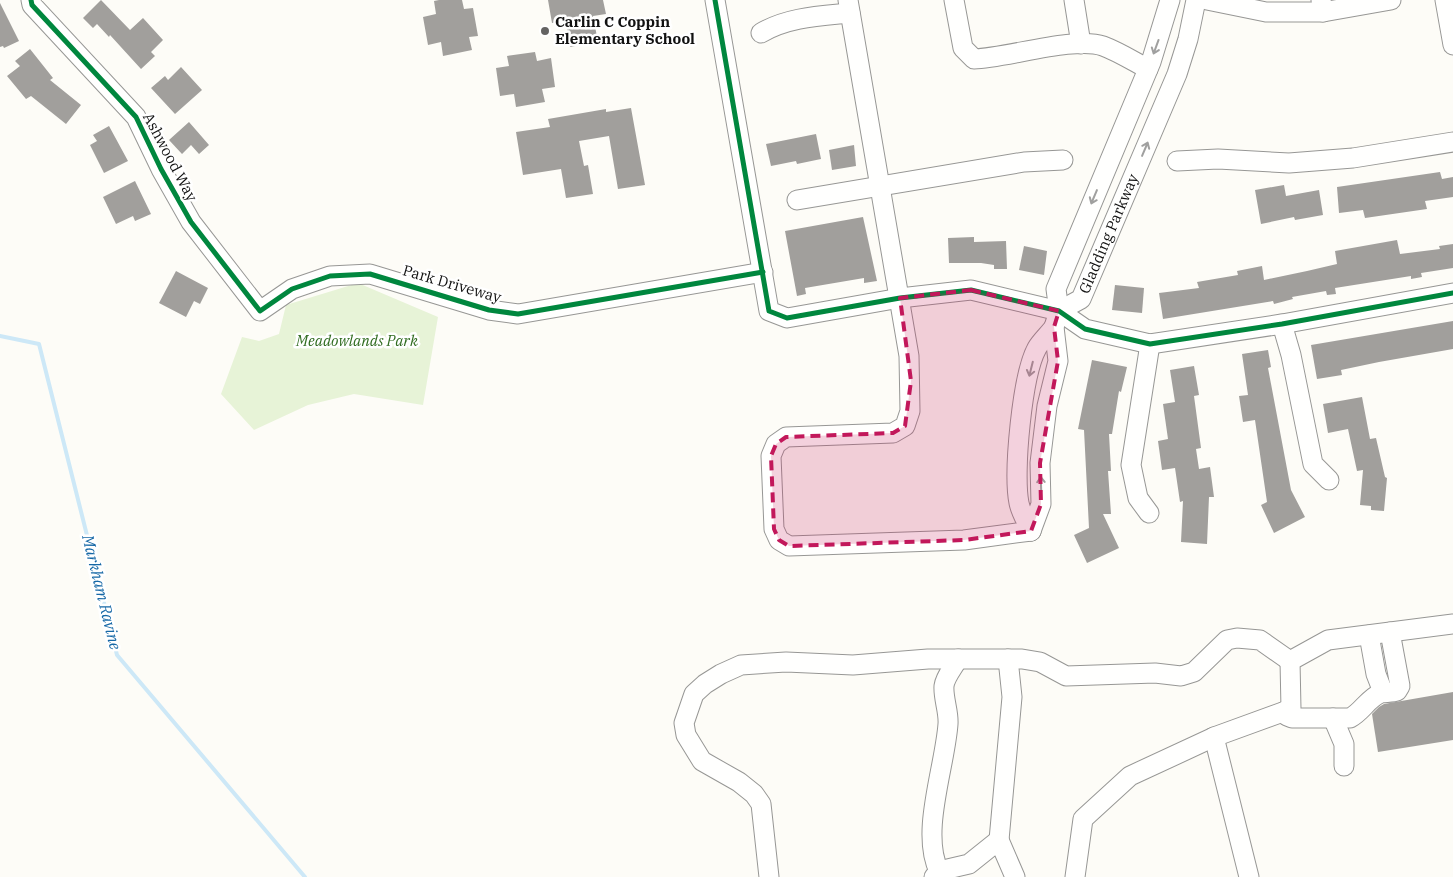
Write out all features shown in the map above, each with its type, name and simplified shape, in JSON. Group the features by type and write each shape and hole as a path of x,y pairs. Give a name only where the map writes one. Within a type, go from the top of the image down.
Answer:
{"street":[{"name":"Ashwood Way","path":"31,0 32,5 74,51 108,84 136,118 161,170 191,222 260,311"},
{"path":"715,0 769,312 788,318 900,298 971,290 1023,304 1056,319 1085,329 1150,344 1282,324 1453,293"},
{"path":"954,0 963,48 974,59 992,58 1081,44 1102,46 1148,68"},
{"path":"1074,0 1081,44"},
{"name":"Gladding Parkway","path":"1056,319 1056,288 1148,68 1170,0"},
{"name":"Gladding Parkway","path":"1056,319 1081,299 1177,74 1188,39 1196,0"},
{"path":"1207,0 1266,12 1391,0"},
{"path":"1445,0 1453,45"},
{"path":"761,33 774,25 849,7 900,298 911,382 910,411 905,426 894,433 786,437 776,444 771,456 774,529 779,540 789,546 964,540 1031,531 1041,504 1040,463 1047,406 1058,361 1056,319"},
{"path":"1177,161 1218,159 1289,163 1353,158 1453,142"},
{"path":"797,200 1024,162 1063,160"},
{"name":"Park Driveway","path":"260,311 292,289 330,276 370,274 489,310 518,314 763,272"},
{"path":"1282,324 1291,355 1312,464 1329,480"},
{"path":"1150,344 1131,465 1138,498 1150,513"},
{"path":"1290,661 1328,640 1453,624"},
{"path":"1285,711 1287,716 1292,718 1350,718 1358,714 1370,700 1383,692 1397,691 1400,686 1390,632"},
{"path":"1369,635 1376,674 1383,692"},
{"path":"769,877 761,804 754,794 739,782 702,761 686,735 684,723 694,694 721,674 741,665 786,662 854,665 928,659 1022,659 1040,662 1066,676 1155,673 1190,675 1227,640 1237,638 1260,640 1290,661"},
{"path":"1008,659 1012,697 999,840 1015,877"},
{"path":"958,660 946,678 944,688 948,727 933,836 933,858 936,874 969,864 999,840"},
{"path":"1075,877 1083,819 1130,776 1214,737 1291,709 1290,661"},
{"path":"1333,718 1344,744 1344,766"},
{"path":"1214,737 1249,877"}],"highlighted area":[{"path":"971,290 1059,311 1054,327 1058,361 1040,463 1041,504 1031,531 964,540 789,546 779,540 774,529 771,456 776,444 786,437 893,433 905,426 911,381 900,298"}],"green space":[{"name":"Meadowlands Park","path":"358,283 438,317 423,405 354,394 308,405 254,430 221,394 242,337 259,341 279,334 286,305"}],"building":[{"path":"101,0 130,30 143,18 163,40 151,52 155,56 141,69 110,35 109,37 97,24 93,28 83,18"},
{"path":"462,0 464,9 473,8 478,36 469,37 472,50 443,56 441,42 428,45 423,17 436,14 434,1"},
{"path":"548,0 603,0 606,14 593,16 598,42 570,47 566,21 552,23"},
{"path":"0,3 19,41 4,48 3,46 0,47"},
{"path":"30,49 53,78 50,80 81,105 66,124 31,96 26,99 7,76 20,66 15,61"},
{"path":"535,52 537,61 551,58 555,87 542,89 545,102 516,107 514,94 500,96 496,68 509,66 507,56"},
{"path":"181,67 202,90 175,114 151,88 165,76 168,80"},
{"path":"631,108 645,185 618,189 609,136 579,141 584,166 588,165 593,194 566,198 561,169 523,175 516,132 550,127 548,119 606,109 606,112"},
{"path":"189,122 209,145 199,154 191,145 182,154 169,140"},
{"path":"109,126 128,161 104,173 90,145 97,141 93,135"},
{"path":"816,134 821,159 797,164 796,161 771,166 766,144"},
{"path":"854,145 856,166 832,170 829,150"},
{"path":"1440,172 1442,179 1453,177 1453,197 1425,201 1427,209 1365,218 1363,210 1339,213 1337,187"},
{"path":"135,181 151,214 135,221 133,216 116,224 103,197"},
{"path":"1284,185 1286,196 1319,190 1323,215 1295,220 1294,217 1261,224 1255,190"},
{"path":"863,217 877,281 864,283 864,278 805,288 806,294 797,296 785,231"},
{"path":"974,237 974,242 1006,241 1007,269 994,269 994,265 981,263 949,263 948,238"},
{"path":"1397,240 1400,254 1440,249 1439,246 1453,244 1453,268 1421,273 1422,277 1411,279 1411,276 1335,288 1336,294 1327,295 1326,291 1292,297 1293,299 1274,304 1273,301 1163,319 1159,293 1199,288 1197,282 1238,275 1237,271 1262,266 1264,280 1307,271 1337,264 1335,251"},
{"path":"1024,246 1047,251 1044,275 1019,270"},
{"path":"176,271 208,288 200,304 194,301 186,317 159,303"},
{"path":"1115,285 1144,288 1142,313 1112,310"},
{"path":"1453,321 1453,349 1341,370 1342,375 1317,379 1311,345"},
{"path":"1268,350 1271,367 1268,368 1291,490 1305,517 1274,533 1261,505 1267,502 1255,420 1243,422 1239,396 1248,395 1242,354"},
{"path":"1092,360 1127,367 1121,392 1119,391 1112,434 1109,434 1111,471 1108,471 1111,514 1103,514 1119,548 1087,563 1074,535 1089,528 1084,430 1078,429"},
{"path":"1194,366 1199,395 1194,396 1201,448 1196,449 1199,469 1210,467 1214,497 1209,497 1207,544 1181,542 1183,501 1180,502 1175,468 1162,470 1158,441 1168,439 1163,404 1175,402 1170,370"},
{"path":"1362,397 1370,439 1376,438 1385,477 1387,478 1384,511 1371,510 1371,506 1360,505 1363,470 1357,471 1348,429 1328,433 1323,404"},
{"path":"1453,692 1453,740 1378,752 1372,714 1379,707 1384,704"}],"waterway":[{"name":"Markham Ravine","path":"0,336 39,344 117,655 305,877"}],"cycle path":[{"path":"31,0 32,5 136,117 161,169 191,222 260,311 292,289 330,276 370,274 489,310 518,314 763,272"},
{"path":"715,0 769,311 787,318 900,298 971,290 1059,311 1085,329 1150,344 1282,324 1453,293"}],"place":[{"name":"Carlin C Coppin Elementary School","path":"545,31"}]}
